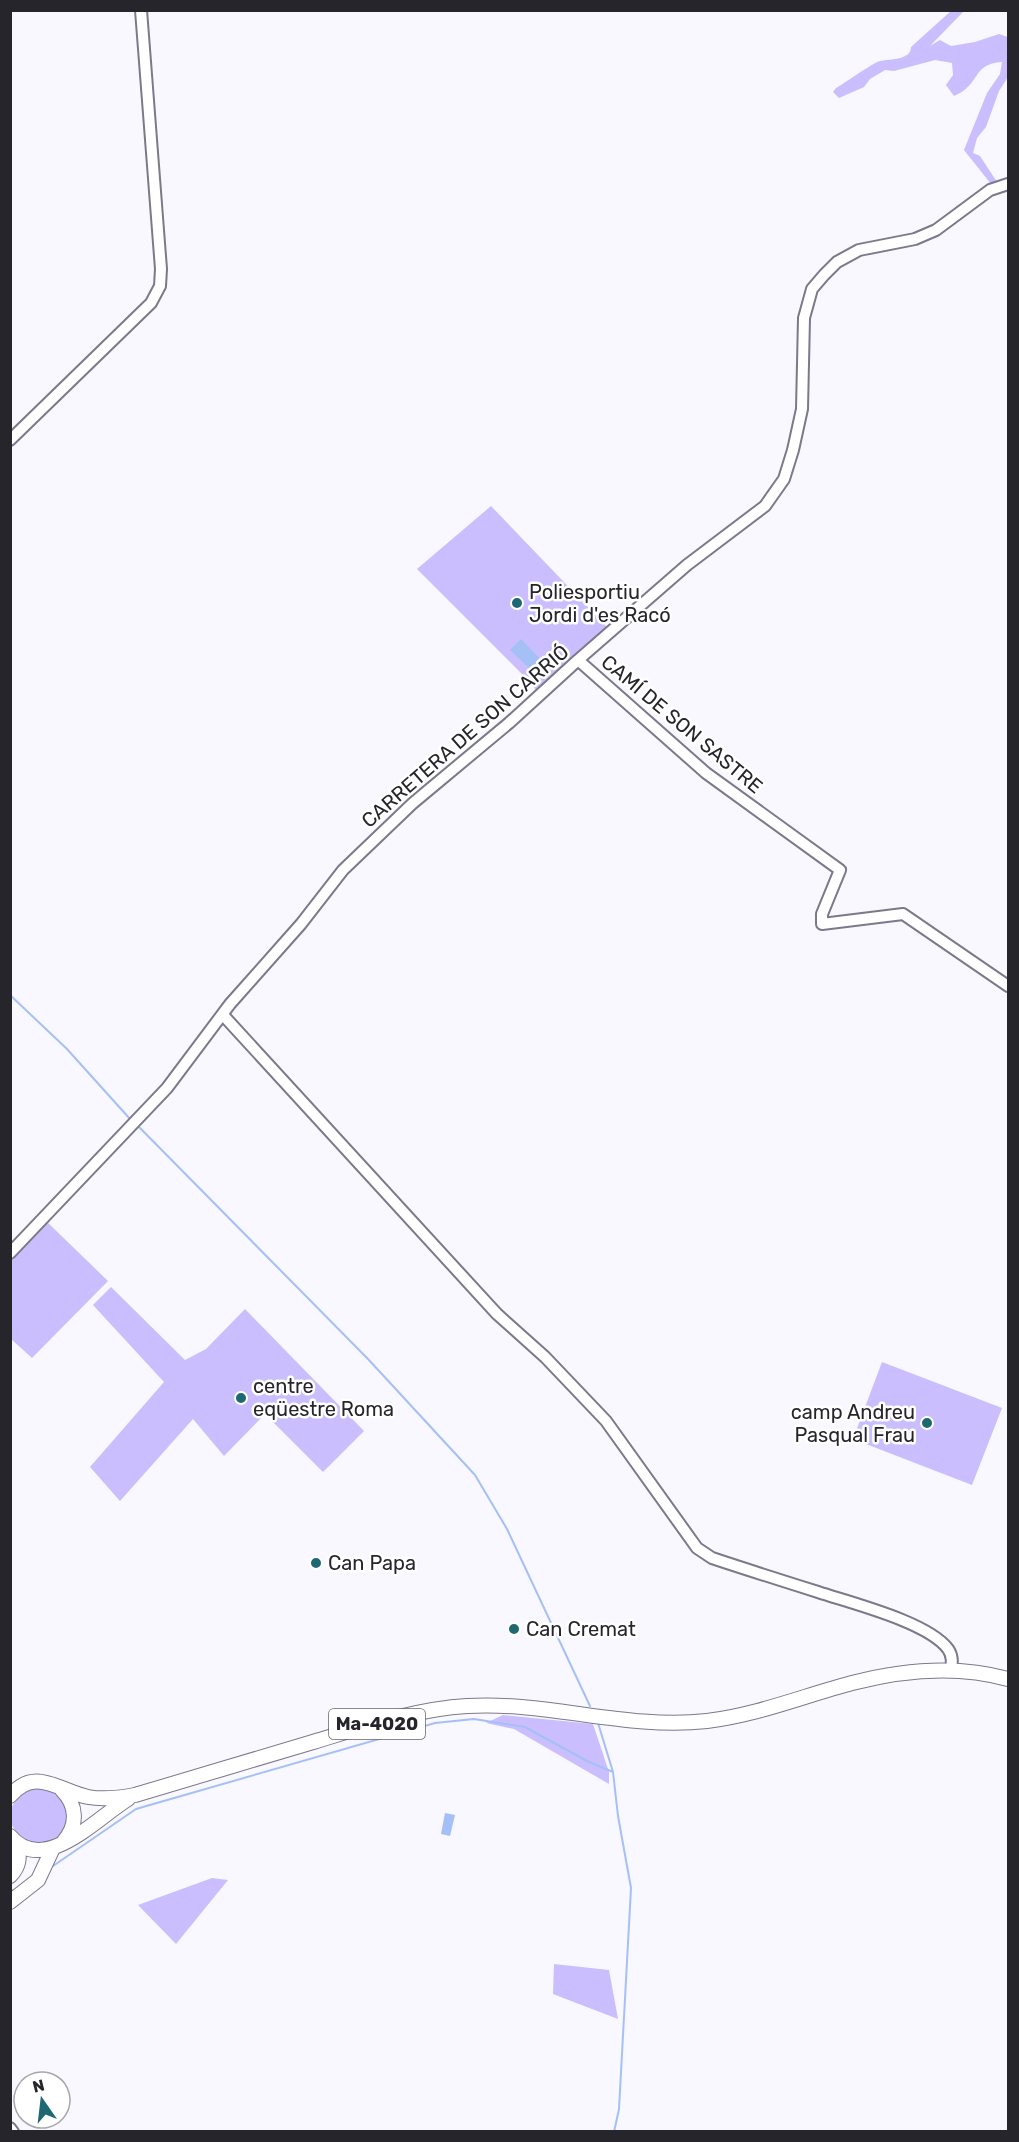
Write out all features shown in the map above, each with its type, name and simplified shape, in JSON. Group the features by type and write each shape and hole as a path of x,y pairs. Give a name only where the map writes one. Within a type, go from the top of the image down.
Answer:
{"main road":[{"name":"Ma-4020","path":"26,1784 45,1782 62,1790 98,1798 135,1795 336,1735 438,1709 467,1706 520,1707 627,1721 686,1723 734,1717 853,1683 891,1675 951,1671 1008,1679"},
{"path":"10,1782 26,1784"},
{"path":"10,1796 26,1784"},
{"path":"10,1902 38,1880 58,1846 70,1832 74,1813 70,1800 62,1790"},
{"name":"Ma-4020","path":"58,1846 135,1795"},
{"path":"14,1840 30,1850 46,1851 58,1846"},
{"path":"10,1876 20,1859 14,1840"}],"street":[{"path":"10,440 151,303 160,286 161,269 141,10"},
{"name":"CARRETERA DE SON CARRIÓ","path":"10,1253 161,1095 223,1015 301,924 343,870 412,803 510,723 687,565 765,507 784,479 793,450 802,409 804,318 812,290 824,275 837,262 859,250 915,239 936,230 990,190 1008,184"},
{"name":"CAMÍ DE SON SASTRE","path":"578,660 706,773 840,870 822,914 822,924 903,914 1008,986"},
{"path":"223,1015 497,1314 545,1357 606,1421 697,1548 712,1558 866,1608 932,1635 948,1649 952,1657 951,1671"}],"shaded area":[{"path":"952,10 964,11 930,46 940,40 951,46 975,42 999,34 1008,37 1008,77 999,91 986,127 977,138 973,153 980,156 997,182 991,184 964,150 987,93 1000,74 1002,62 985,67 969,86 954,96 946,85 953,75 952,63 935,60 894,71 885,70 870,79 864,87 839,98 833,92 877,62 904,57 911,47"},
{"name":"Poliesportiu Jordi d'es Racó","path":"491,506 607,627 537,692 530,682 417,569"},
{"path":"46,1221 108,1281 32,1358 11,1339 10,1260"},
{"name":"centre eqüestre Roma","path":"111,1287 185,1360 206,1349 245,1309 364,1431 323,1472 265,1414 224,1456 193,1419 120,1501 90,1467 164,1382 93,1305"},
{"name":"camp Andreu Pasqual Frau","path":"882,1362 1002,1408 972,1485 853,1439"},
{"path":"503,1715 593,1724 609,1772 609,1784 514,1729 486,1723"},
{"path":"47,1787 62,1797 69,1819 59,1840 31,1845 11,1824 10,1811 27,1788"},
{"path":"212,1878 228,1880 176,1944 138,1905"},
{"path":"554,1964 609,1970 618,2019 553,1994"}],"water":[{"path":"521,639 542,661 532,671 510,650"},
{"path":"445,1813 455,1815 450,1836 441,1834"}],"waterway":[{"path":"10,995 67,1049 130,1119"},
{"path":"139,1127 368,1359 475,1475 507,1529 590,1706"},
{"path":"53,1866 136,1809 435,1723 474,1719 525,1727 587,1761 613,1772 618,1816 631,1888 619,2109 614,2132"},
{"path":"598,1723 613,1772"}],"place":[{"name":"Poliesportiu Jordi d'es Racó","path":"517,603"},
{"name":"centre eqüestre Roma","path":"241,1398"},
{"name":"camp Andreu Pasqual Frau","path":"927,1423"},
{"name":"Can Papa","path":"316,1563"},
{"name":"Can Cremat","path":"514,1629"}]}
